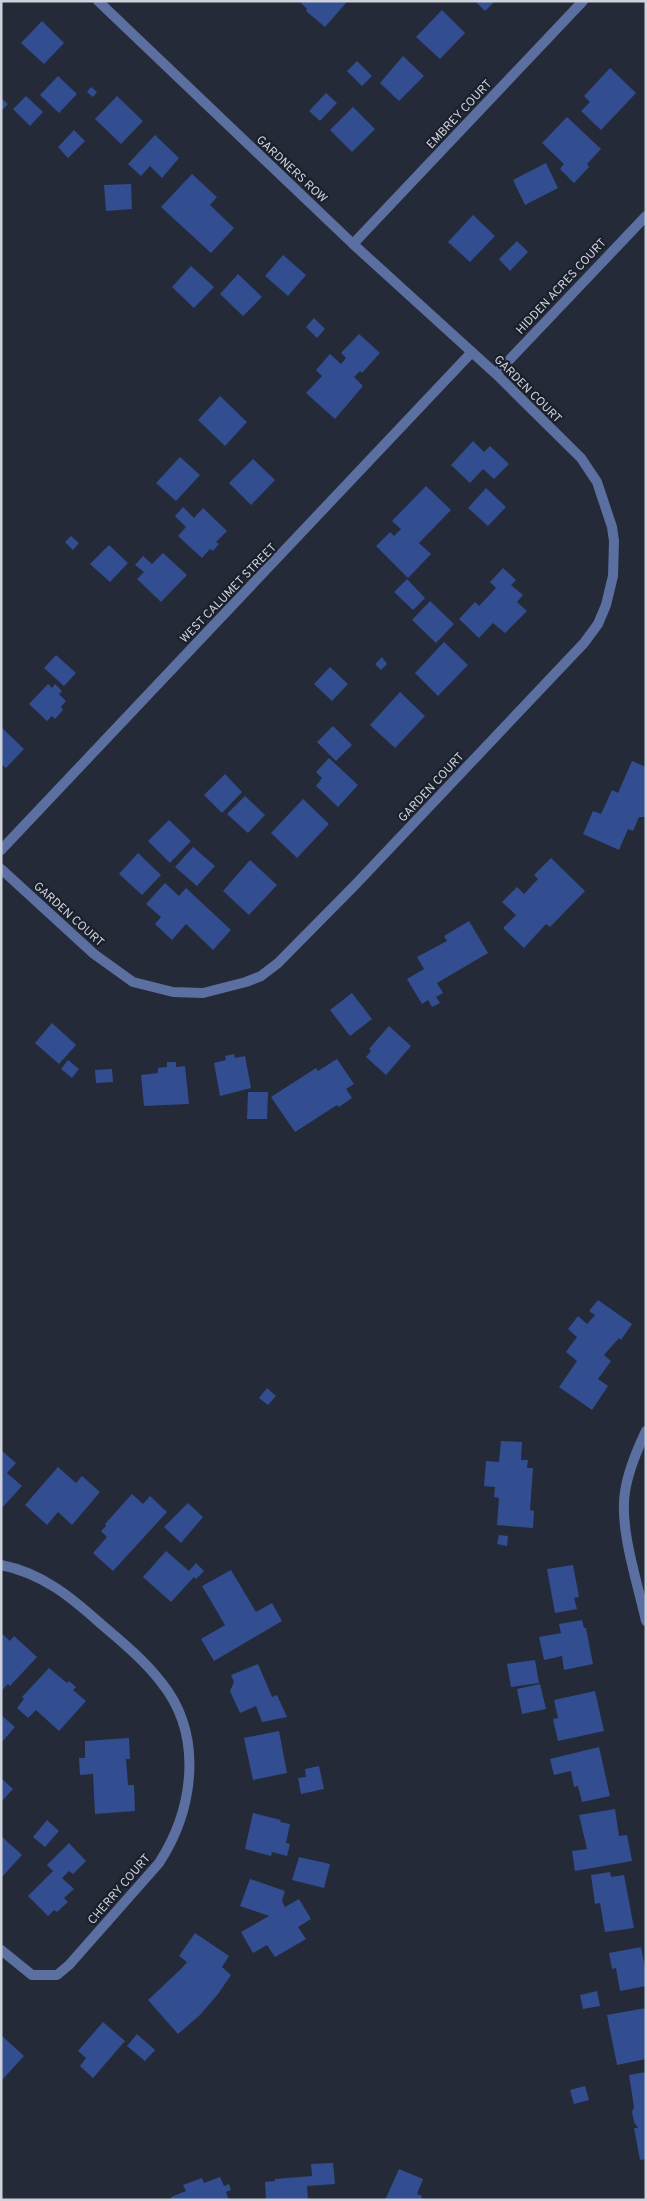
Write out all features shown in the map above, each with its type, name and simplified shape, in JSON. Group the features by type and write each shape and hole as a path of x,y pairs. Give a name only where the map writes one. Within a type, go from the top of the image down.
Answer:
{"street":[{"name":"GARDNERS ROW","path":"98,1 352,244 472,352"},
{"name":"EMBREY COURT","path":"352,244 583,1"},
{"name":"HIDDEN ACRES COURT","path":"496,374 646,216"},
{"name":"GARDEN COURT","path":"1,869 118,974 145,986 173,992 203,993 246,982 261,976 278,963 356,884 584,643 598,624 606,605 613,576 614,540 612,526 597,482 581,458 472,352"},
{"name":"WEST CALUMET STREET","path":"1,850 472,352"},
{"path":"646,1431 628,1478 625,1494 625,1514 628,1539 646,1621"},
{"name":"CHERRY COURT","path":"1,1565 35,1576 53,1585 72,1599 136,1655 162,1683 172,1698 185,1732 189,1785 180,1824 159,1863 68,1966 57,1974 32,1975 1,1950"}],"building":[{"path":"299,1 345,1 346,3 325,27 306,11 307,9"},
{"path":"475,1 495,1 485,11"},
{"path":"442,10 465,33 440,59 416,37"},
{"path":"42,21 64,43 44,64 21,43"},
{"path":"403,56 424,76 399,101 380,83"},
{"path":"357,61 372,76 362,86 347,71"},
{"path":"610,68 636,93 601,130 581,111 590,102 584,96"},
{"path":"58,76 77,94 59,113 40,95"},
{"path":"91,87 97,92 93,97 87,92"},
{"path":"326,93 337,103 320,121 309,111"},
{"path":"26,96 43,112 30,126 13,109"},
{"path":"117,96 143,121 121,144 95,119"},
{"path":"1,98 8,104 1,111"},
{"path":"353,107 375,129 352,152 330,130"},
{"path":"567,117 601,149 587,164 589,167 574,183 560,169 564,164 542,143"},
{"path":"74,130 85,141 68,158 58,147"},
{"path":"155,135 179,158 162,178 150,166 141,176 128,164"},
{"path":"546,163 558,188 525,205 513,180"},
{"path":"192,174 217,197 210,205 234,228 211,253 161,207"},
{"path":"131,184 132,209 106,211 104,185"},
{"path":"473,215 495,236 470,262 448,242"},
{"path":"517,241 528,252 510,271 499,259"},
{"path":"283,255 306,275 288,296 265,276"},
{"path":"191,266 214,287 194,308 172,287"},
{"path":"238,274 262,297 243,316 220,294"},
{"path":"314,318 325,329 317,338 306,327"},
{"path":"359,334 380,353 362,373 360,371 354,377 363,386 335,419 306,393 322,376 316,370 330,354 341,364 346,358 341,353"},
{"path":"220,396 247,422 225,446 198,420"},
{"path":"473,441 484,452 490,446 509,464 494,479 483,469 470,483 451,465"},
{"path":"180,457 200,475 176,501 156,483"},
{"path":"253,459 275,480 251,505 229,483"},
{"path":"426,486 451,510 419,543 431,554 408,578 376,546 390,532 394,536 401,529 392,521"},
{"path":"486,488 506,507 488,526 468,508"},
{"path":"183,507 194,518 203,508 227,531 216,542 219,544 213,551 210,549 202,558 178,536 186,527 175,516"},
{"path":"71,536 79,543 73,550 65,542"},
{"path":"109,545 128,563 110,582 90,564"},
{"path":"163,553 187,575 161,602 137,579 144,572 135,565 143,556 152,564"},
{"path":"503,568 516,580 511,585 523,595 517,602 527,611 505,633 493,623 479,638 459,619 475,602 479,606 496,588 490,582"},
{"path":"407,579 425,598 413,610 394,592"},
{"path":"430,601 454,624 436,643 412,620"},
{"path":"444,642 468,665 438,696 415,673"},
{"path":"56,655 76,673 64,686 44,668"},
{"path":"382,657 387,664 381,670 375,664"},
{"path":"330,667 348,684 332,701 314,684"},
{"path":"48,684 52,688 55,684 62,691 59,694 66,701 61,707 63,710 55,719 52,716 47,721 29,704"},
{"path":"400,692 425,716 395,748 370,725"},
{"path":"333,726 352,745 336,761 317,742"},
{"path":"1,727 24,749 6,768 1,764"},
{"path":"329,758 358,785 338,807 316,786 322,778 316,772"},
{"path":"632,761 646,767 646,817 639,817 633,831 628,829 619,850 583,834 593,811 601,814 612,790 618,793"},
{"path":"225,774 242,792 222,813 204,795"},
{"path":"245,796 265,815 248,833 227,814"},
{"path":"303,799 329,824 297,858 271,833"},
{"path":"169,820 191,841 170,863 148,841"},
{"path":"193,847 215,866 197,886 175,867"},
{"path":"138,853 161,875 142,895 119,874"},
{"path":"551,858 585,891 550,927 546,924 524,948 503,928 516,915 502,902 517,887 524,894 538,879 534,875"},
{"path":"250,860 277,885 249,915 223,891"},
{"path":"165,883 179,896 186,888 231,930 213,950 186,924 172,940 155,924 161,917 146,904"},
{"path":"469,921 488,953 437,983 443,993 436,997 440,1003 432,1007 428,1000 422,1004 407,979 424,969 417,957 447,941 444,936"},
{"path":"352,993 372,1019 350,1036 330,1010"},
{"path":"52,1023 76,1045 59,1064 35,1043"},
{"path":"389,1026 411,1046 386,1075 366,1057 371,1051 369,1049"},
{"path":"234,1054 235,1058 245,1056 251,1088 220,1096 214,1063 226,1060 225,1056"},
{"path":"337,1059 354,1084 346,1089 352,1098 339,1107 337,1105 295,1132 271,1097 316,1068 318,1071"},
{"path":"68,1060 79,1069 72,1078 61,1069"},
{"path":"167,1062 176,1062 176,1067 185,1066 189,1104 144,1106 141,1075 158,1073 158,1068 167,1067"},
{"path":"112,1069 113,1082 96,1083 95,1070"},
{"path":"248,1092 268,1092 267,1119 247,1119"},
{"path":"598,1300 632,1324 621,1340 619,1338 604,1355 611,1361 598,1379 608,1386 592,1410 559,1387 577,1361 566,1352 577,1337 568,1329 578,1316 587,1324 595,1315 589,1311"},
{"path":"267,1388 276,1396 268,1405 259,1398"},
{"path":"501,1441 522,1442 521,1460 528,1460 527,1468 533,1468 530,1510 534,1511 533,1528 497,1525 499,1498 494,1497 495,1487 484,1486 486,1461 499,1462"},
{"path":"1,1450 16,1463 7,1473 22,1486 1,1509"},
{"path":"58,1467 76,1483 82,1476 100,1492 72,1525 58,1512 47,1525 25,1505"},
{"path":"132,1494 143,1504 150,1496 167,1512 113,1571 93,1553 107,1537 101,1531 106,1526 105,1524"},
{"path":"188,1503 203,1517 181,1543 164,1527"},
{"path":"499,1535 508,1536 507,1546 497,1544"},
{"path":"166,1551 189,1571 196,1563 204,1571 196,1579 194,1577 171,1602 143,1577"},
{"path":"573,1565 579,1597 574,1598 577,1609 555,1613 547,1569"},
{"path":"231,1570 256,1612 272,1603 282,1621 214,1661 201,1639 225,1625 202,1586"},
{"path":"582,1620 584,1628 586,1628 593,1664 564,1670 562,1656 544,1660 539,1637 561,1633 559,1624"},
{"path":"1,1633 10,1641 14,1636 37,1657 10,1686 8,1684 1,1691"},
{"path":"535,1660 539,1683 511,1687 507,1664"},
{"path":"258,1664 272,1697 277,1695 287,1717 262,1722 256,1706 240,1713 230,1691 234,1682 231,1675"},
{"path":"49,1668 67,1683 69,1681 76,1687 73,1690 86,1701 59,1731 36,1710 28,1718 17,1708 24,1699 22,1697"},
{"path":"540,1684 546,1709 522,1714 517,1689"},
{"path":"595,1691 604,1731 558,1741 553,1719 558,1718 554,1700"},
{"path":"1,1715 15,1727 1,1743"},
{"path":"279,1731 287,1773 253,1780 244,1738"},
{"path":"129,1738 130,1759 126,1759 128,1785 134,1785 135,1811 95,1814 93,1774 80,1775 79,1758 85,1758 85,1741"},
{"path":"599,1747 610,1796 582,1802 578,1786 574,1787 571,1771 554,1775 550,1759"},
{"path":"319,1766 324,1789 301,1794 298,1778 306,1777 305,1769"},
{"path":"1,1778 13,1789 1,1802"},
{"path":"615,1809 619,1836 627,1835 632,1861 575,1871 572,1851 587,1849 579,1815"},
{"path":"253,1813 290,1824 286,1843 290,1844 287,1856 272,1852 271,1856 245,1849"},
{"path":"47,1820 59,1831 45,1847 33,1837"},
{"path":"1,1836 22,1855 1,1878"},
{"path":"69,1843 86,1861 73,1874 69,1871 62,1878 74,1889 64,1898 68,1902 57,1912 54,1910 48,1916 28,1896 53,1871 47,1865"},
{"path":"299,1857 330,1864 324,1888 292,1880"},
{"path":"610,1872 611,1877 624,1875 634,1928 605,1932 600,1903 595,1904 591,1875"},
{"path":"250,1879 285,1891 282,1901 285,1907 299,1899 311,1919 298,1927 306,1939 275,1957 267,1945 253,1953 241,1932 269,1916 240,1906"},
{"path":"195,1933 229,1956 222,1967 231,1975 200,2015 178,2034 148,2000 187,1962 179,1956"},
{"path":"641,1947 646,1973 646,1986 620,1991 616,1968 612,1969 609,1953"},
{"path":"597,1991 600,2006 583,2009 580,1995"},
{"path":"646,2008 646,2059 617,2065 607,2015"},
{"path":"103,2022 125,2041 93,2078 80,2066 86,2058 78,2051"},
{"path":"137,2034 155,2050 145,2061 127,2046"},
{"path":"1,2035 24,2056 1,2081"},
{"path":"646,2072 646,2159 640,2160 634,2128 638,2128 634,2122 632,2112 634,2107 629,2075"},
{"path":"585,2086 589,2100 574,2104 570,2090"},
{"path":"333,2163 335,2184 307,2186 308,2200 266,2200 265,2182 275,2181 275,2179 312,2176 311,2164"},
{"path":"399,2169 423,2179 417,2194 422,2196 421,2200 385,2200"},
{"path":"220,2177 224,2186 229,2184 231,2190 226,2192 229,2200 172,2200 171,2197 186,2191 183,2185 202,2178 204,2183"}]}
